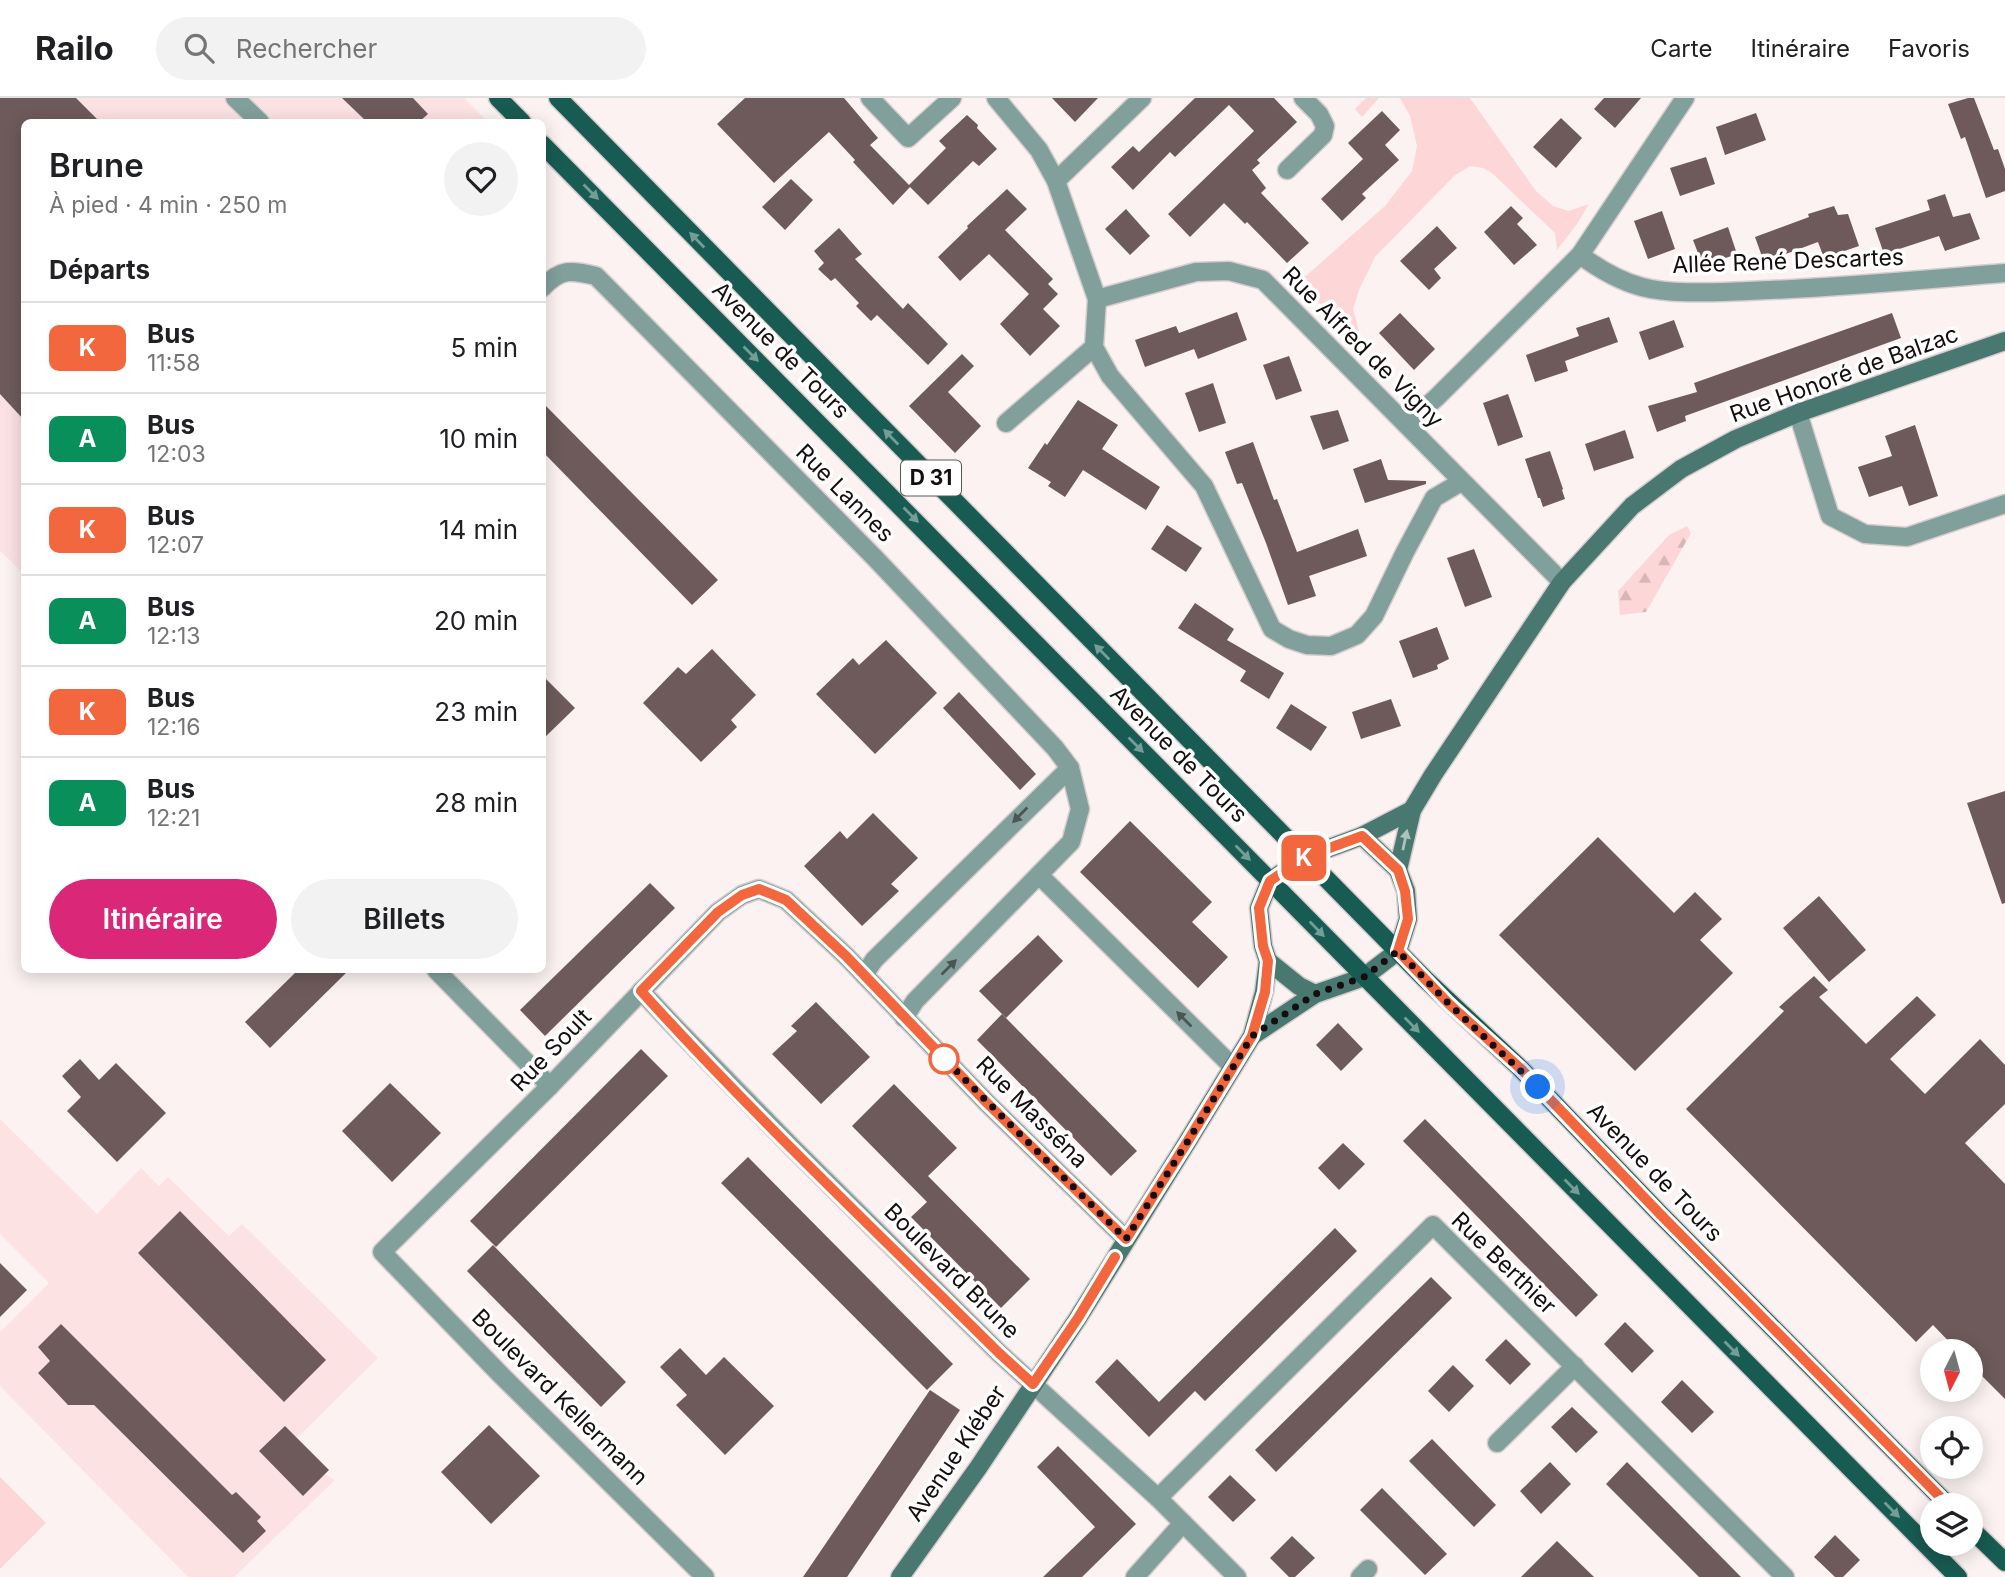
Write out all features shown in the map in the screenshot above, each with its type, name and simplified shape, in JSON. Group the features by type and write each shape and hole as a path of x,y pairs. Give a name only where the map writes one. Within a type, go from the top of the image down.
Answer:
{"main road":[{"path":"498,98 519,119"},
{"name":"Avenue de Tours","path":"558,98 1449,1004 1521,1069 1936,1493"},
{"name":"Avenue de Tours","path":"546,148 1958,1577"},
{"path":"1983,1541 2005,1562"}],"street":[{"path":"235,98 257,119"},
{"path":"870,98 908,138 952,98"},
{"path":"996,98 1039,150 1056,181 1097,299 1094,347 1110,376 1204,486 1272,629 1307,645 1331,646 1357,635 1374,616 1434,498 1461,482"},
{"path":"1056,181 1142,98"},
{"path":"1287,170 1323,135 1325,126 1319,114 1303,98"},
{"path":"1406,424 1436,398 1580,256 1685,98"},
{"name":"Allée René Descartes","path":"1580,256 1595,267 1643,288 1703,292 1874,284 2005,273"},
{"name":"Rue Lannes","path":"546,284 553,277 573,270 596,276 874,557 1055,748 1070,768 1080,809 1071,842 915,1001 904,1018"},
{"name":"Rue Alfred de Vigny","path":"1097,299 1196,272 1229,271 1263,280 1562,582"},
{"name":"Rue Honoré de Balzac","path":"1412,810 1484,696 1562,582 1632,506 1681,470 1736,439 1798,413 2005,341"},
{"path":"1006,423 1094,347"},
{"path":"1798,413 1830,516 1865,534 1907,537 2005,504"},
{"path":"864,975 874,960 1070,768"},
{"path":"1252,1036 1265,992 1268,961 1263,946 1259,908 1270,881 1305,857 1362,836 1412,810"},
{"path":"1398,870 1412,810"},
{"path":"1252,1036 1315,994 1364,977 1398,951 1408,919 1405,891 1398,870 1362,836"},
{"path":"1039,875 1233,1067"},
{"name":"Rue Masséna","path":"759,889 786,900 1126,1239"},
{"name":"Rue Soult","path":"382,1252 550,1086 718,912 742,895 759,889"},
{"path":"1268,961 1299,986 1315,994"},
{"path":"439,973 550,1086"},
{"name":"Boulevard Brune","path":"641,991 793,1148 999,1353 1158,1498 1237,1577"},
{"name":"Avenue Kléber","path":"900,1577 978,1468 1078,1318 1252,1036"},
{"name":"Rue Berthier","path":"1158,1498 1433,1225 1785,1577"},
{"name":"Boulevard Kellermann","path":"382,1252 500,1374 705,1577"},
{"path":"1497,1443 1575,1366"},
{"path":"1135,1577 1183,1523"}],"shaded area":[{"path":"0,98 464,98 485,119 21,119 21,571 0,551"},
{"path":"0,1119 97,1214 141,1168 159,1186 168,1177 229,1236 242,1224 378,1358 284,1451 335,1480 234,1577 188,1577 0,1386 0,1332 49,1283 0,1234"}],"green space":[{"path":"1366,98 1379,98 1362,117 1355,109"},
{"path":"1400,98 1470,98 1536,191 1553,206 1569,211 1589,204 1557,250 1555,233 1493,174 1483,168 1470,166 1454,176 1375,257 1353,309 1363,345 1293,277 1306,276 1385,206 1412,171 1417,146 1410,116"},
{"path":"1687,526 1691,533 1646,612 1620,615 1618,591 1669,535"},
{"path":"0,1477 46,1523 0,1569"}],"building":[{"path":"0,98 76,98 97,119 21,119 21,417 0,394"},
{"path":"342,98 413,98 428,114 422,119 364,119"},
{"path":"745,98 844,98 878,138 870,145 909,185 946,148 939,141 967,115 997,149 979,166 973,161 928,205 910,187 893,205 829,132 774,183 717,124"},
{"path":"1052,98 1098,98 1075,122"},
{"path":"1195,98 1274,98 1297,122 1257,160 1260,163 1252,170 1266,188 1261,193 1309,243 1287,263 1247,222 1245,224 1224,203 1190,237 1168,214 1254,131 1229,105 1175,157 1170,152 1133,190 1111,167 1133,146 1139,152"},
{"path":"1604,98 1641,98 1615,128 1594,109"},
{"path":"1974,98 1994,150 1998,149 2005,169 2005,191 1986,198 1965,137 1961,139 1948,104"},
{"path":"1382,111 1400,130 1385,145 1399,160 1362,194 1366,198 1342,221 1321,199 1363,159 1348,143"},
{"path":"1756,113 1766,140 1725,155 1716,127"},
{"path":"1561,118 1582,138 1556,168 1533,147"},
{"path":"1706,157 1715,184 1680,196 1670,168"},
{"path":"791,179 813,200 785,230 762,207"},
{"path":"1007,189 1027,209 1005,230 1053,279 1048,284 1058,294 1043,309 1060,326 1030,356 1000,324 1029,294 989,254 960,281 938,257"},
{"path":"1945,194 1953,217 1970,213 1980,239 1945,251 1939,236 1884,254 1875,228 1930,210 1927,200"},
{"path":"1511,206 1523,218 1517,224 1537,245 1514,265 1484,232"},
{"path":"1834,206 1838,215 1848,214 1859,246 1824,258 1818,242 1764,262 1755,237"},
{"path":"1126,209 1150,236 1130,255 1105,229"},
{"path":"1662,211 1675,249 1648,259 1634,221"},
{"path":"1437,226 1457,248 1434,269 1441,278 1429,290 1400,261"},
{"path":"1728,227 1737,254 1703,266 1693,240"},
{"path":"839,228 862,254 855,259 903,309 908,303 948,344 928,365 877,315 871,321 856,306 859,303 835,278 831,281 818,269 824,263 814,251"},
{"path":"1237,312 1247,340 1198,359 1194,349 1145,367 1135,340 1176,326 1179,333"},
{"path":"1400,313 1435,349 1414,370 1379,333"},
{"path":"1892,313 1901,338 1685,416 1686,421 1657,432 1648,406 1697,392 1694,383"},
{"path":"1609,317 1618,342 1565,361 1568,371 1535,382 1526,355 1579,336 1576,328"},
{"path":"1674,320 1684,347 1649,360 1639,332"},
{"path":"962,354 974,366 948,392 981,426 955,453 909,406"},
{"path":"1289,356 1302,391 1276,400 1263,365"},
{"path":"1213,383 1226,423 1199,432 1185,393"},
{"path":"1508,394 1523,437 1498,446 1483,403"},
{"path":"1078,400 1118,425 1102,449 1160,487 1146,510 1083,470 1065,497 1048,486 1051,482 1028,468"},
{"path":"546,406 718,580 692,605 546,455"},
{"path":"1338,410 1349,441 1323,450 1310,416"},
{"path":"1915,425 1938,496 1909,506 1902,486 1869,497 1858,467 1892,456 1885,436"},
{"path":"1625,430 1634,458 1594,471 1585,444"},
{"path":"1253,442 1297,552 1358,529 1367,556 1309,576 1316,596 1288,605 1242,483 1237,484 1225,452"},
{"path":"1550,451 1565,499 1543,507 1525,459"},
{"path":"1381,459 1388,480 1426,481 1426,484 1365,503 1353,469"},
{"path":"1167,525 1202,548 1186,572 1151,549"},
{"path":"1474,549 1492,597 1465,607 1447,558"},
{"path":"1195,603 1234,629 1227,640 1284,673 1269,699 1240,681 1246,671 1178,628"},
{"path":"1437,627 1449,659 1437,665 1438,669 1413,678 1399,641"},
{"path":"886,640 937,693 875,754 816,694 853,658 859,665"},
{"path":"712,649 756,695 731,720 737,727 701,762 643,703 678,667 686,674"},
{"path":"546,679 575,708 546,736"},
{"path":"959,692 1036,774 1020,790 943,708"},
{"path":"1391,699 1401,726 1361,739 1352,712"},
{"path":"1291,704 1327,727 1311,751 1276,728"},
{"path":"2005,791 2005,903 2002,904 1967,803"},
{"path":"873,813 918,858 891,884 899,891 862,926 804,866 840,831 847,839"},
{"path":"1130,821 1212,902 1192,922 1228,957 1198,988 1080,872"},
{"path":"1598,837 1674,913 1695,892 1722,919 1700,940 1733,973 1635,1071 1499,935"},
{"path":"650,883 675,908 545,1036 520,1010"},
{"path":"1819,896 1866,950 1829,982 1783,928"},
{"path":"1038,935 1063,961 1006,1018 979,991"},
{"path":"295,973 346,973 270,1048 245,1022"},
{"path":"1814,976 1828,990 1819,997 1866,1044 1917,996 1936,1015 1890,1059 1925,1094 1980,1039 2005,1065 2005,1104 1965,1143 2005,1184 2005,1399 1983,1377 1983,1339 1946,1339 1933,1325 1916,1342 1686,1109 1784,1011 1779,1007"},
{"path":"816,1002 870,1057 821,1104 772,1054 797,1031 791,1026"},
{"path":"1002,1014 1137,1151 1111,1176 977,1040"},
{"path":"1338,1023 1363,1049 1341,1071 1316,1045"},
{"path":"641,1049 668,1076 496,1247 470,1221"},
{"path":"80,1059 99,1080 116,1063 166,1113 117,1162 67,1111 81,1097 62,1076"},
{"path":"390,1083 441,1133 392,1182 342,1131"},
{"path":"894,1084 957,1148 928,1176 1030,1279 1001,1308 911,1217 927,1202 852,1126"},
{"path":"1425,1119 1598,1295 1576,1317 1403,1141"},
{"path":"1343,1143 1365,1164 1339,1190 1318,1168"},
{"path":"748,1157 953,1364 927,1390 721,1183"},
{"path":"180,1211 326,1360 284,1402 138,1253"},
{"path":"1335,1228 1357,1251 1205,1401 1195,1391 1149,1437 1095,1382 1117,1359 1159,1402"},
{"path":"493,1245 626,1382 601,1407 467,1271"},
{"path":"0,1263 27,1290 0,1317"},
{"path":"1431,1277 1452,1298 1276,1472 1255,1450"},
{"path":"1625,1322 1654,1351 1632,1373 1604,1344"},
{"path":"61,1324 232,1495 236,1492 261,1517 257,1521 266,1531 243,1553 94,1405 68,1405 38,1373 50,1361 38,1347"},
{"path":"1506,1339 1531,1364 1510,1385 1485,1360"},
{"path":"680,1348 706,1375 724,1357 774,1406 725,1455 676,1405 687,1395 660,1367"},
{"path":"1453,1365 1474,1386 1449,1412 1428,1391"},
{"path":"1682,1380 1714,1412 1692,1433 1661,1402"},
{"path":"930,1390 960,1410 847,1577 803,1577"},
{"path":"1572,1407 1598,1432 1576,1453 1551,1427"},
{"path":"489,1425 540,1476 491,1524 441,1472"},
{"path":"285,1426 329,1470 303,1496 259,1451"},
{"path":"1432,1439 1496,1505 1474,1527 1409,1461"},
{"path":"1058,1446 1136,1524 1082,1577 1043,1577 1095,1527 1037,1467"},
{"path":"1550,1462 1571,1484 1541,1514 1520,1491"},
{"path":"1627,1462 1741,1577 1699,1577 1606,1484"},
{"path":"1230,1475 1256,1500 1233,1522 1208,1497"},
{"path":"1382,1488 1447,1554 1425,1575 1360,1510"},
{"path":"1835,1535 1860,1560 1843,1577 1835,1577 1814,1557"},
{"path":"1292,1536 1315,1558 1295,1577 1289,1577 1270,1558"},
{"path":"1557,1541 1594,1577 1521,1577"}],"bus line":[{"name":"K","path":"1115,1257 1033,1384 793,1148 641,991 718,912 742,895 759,889 786,900 1126,1239 1252,1036 1265,992 1268,961 1263,946 1259,908 1270,881 1305,857 1362,836 1398,870 1405,891 1408,919 1398,951 1449,1004 1521,1069 1660,1214 1936,1493"}],"route":[{"path":"944,1059 937,1052 1126,1239 1252,1036 1315,994 1364,977 1398,951 1449,1004 1538,1087"}]}
